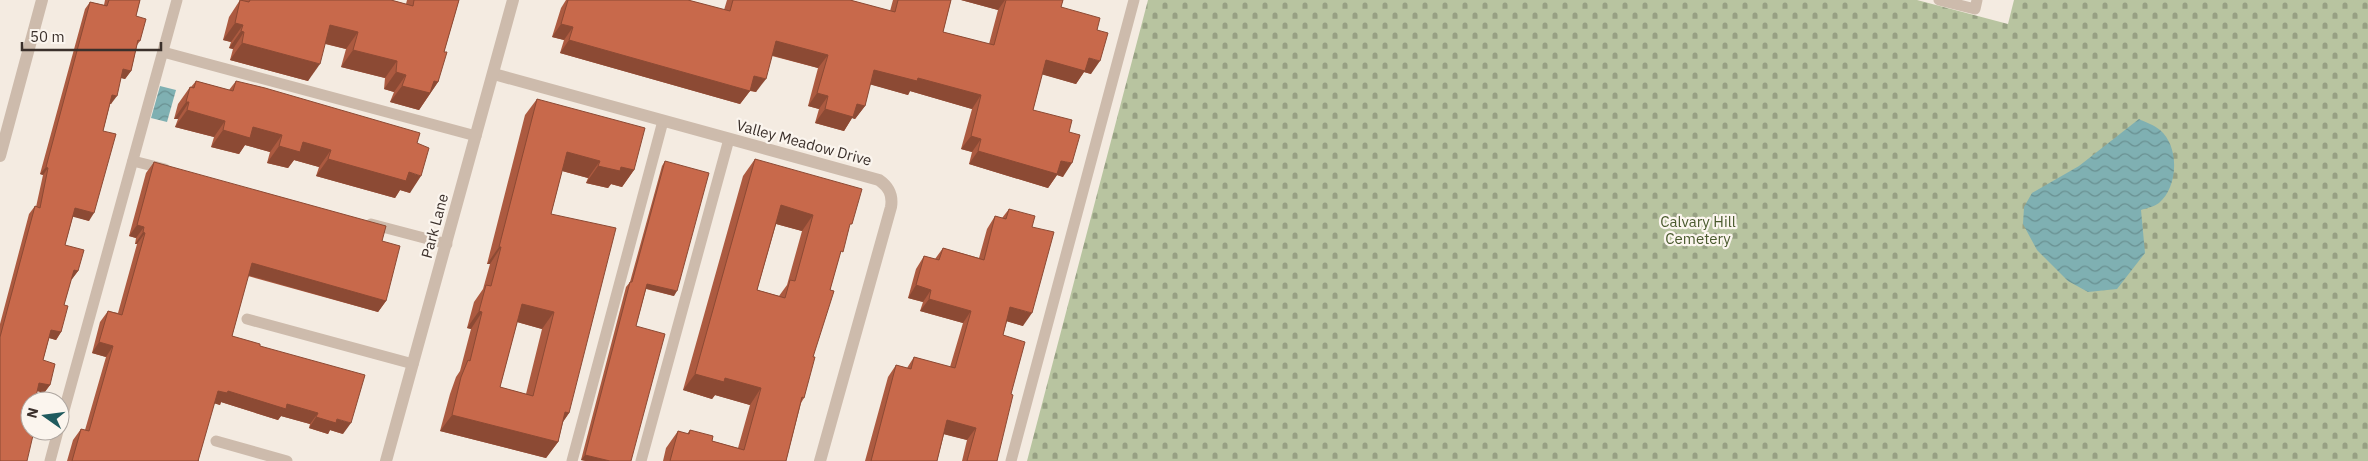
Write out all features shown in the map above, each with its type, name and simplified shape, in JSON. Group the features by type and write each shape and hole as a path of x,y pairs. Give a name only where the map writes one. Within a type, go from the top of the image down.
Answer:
{"street":[{"path":"0,156 42,0"},
{"name":"Park Lane","path":"386,461 514,0"},
{"name":"Valley Meadow Drive","path":"494,74 879,180 884,184 891,194 891,207 820,461"}],"lane":[{"path":"69,391 177,0"},
{"path":"1011,461 1134,0"},
{"path":"1939,0 1975,9 1978,0"},
{"path":"163,52 476,136"},
{"path":"572,461 663,121"},
{"path":"641,461 729,139"},
{"path":"133,161 180,173"},
{"path":"360,221 447,244"},
{"path":"247,319 413,364"},
{"path":"50,461 55,441"},
{"path":"216,441 287,461"}],"green space":[{"name":"Calvary Hill Cemetery","path":"1148,0 1917,0 2008,24 2014,0 2368,0 2368,461 1027,461"}],"water":[{"path":"160,86 176,90 167,122 151,118"},
{"path":"2139,119 2158,128 2166,137 2171,146 2173,156 2173,177 2170,187 2159,203 2141,210 2145,253 2117,289 2088,292 2068,281 2037,250 2023,224 2024,207 2032,193 2079,166"}],"building":[{"path":"109,0 140,0 136,16 146,19 140,41 138,40 131,71 123,69 117,96 112,95 103,131 116,134 94,213 75,208 65,245 84,250 78,271 74,270 64,305 68,306 61,332 51,330 43,360 55,364 50,385 39,383 37,391 20,391 20,441 32,441 27,461 0,461 0,337 35,206 40,208 48,168 46,167 90,2 107,6"},
{"path":"240,0 249,2 250,0 391,0 413,6 414,0 459,0 444,52 447,52 438,82 434,81 430,93 402,86 406,75 396,72 397,61 353,50 358,32 330,25 320,64 242,43 244,32 241,31 243,25 235,23"},
{"path":"568,0 688,0 730,11 733,0 850,0 895,12 898,0 951,0 943,32 994,45 1006,0 1063,0 1061,7 1100,18 1097,30 1108,33 1100,61 1089,58 1085,71 1046,60 1033,110 1072,120 1069,132 1080,135 1072,163 1061,161 1057,174 978,151 981,139 971,136 981,95 918,78 917,81 874,70 865,106 857,104 853,117 825,109 828,96 817,93 828,55 776,41 766,79 754,76 750,91 569,40 573,27 561,24"},
{"path":"196,81 233,91 236,81 420,133 417,143 429,148 421,176 409,172 406,181 328,159 331,150 303,142 300,152 279,146 282,135 253,127 250,138 223,130 225,121 187,110 189,102 186,102 190,87 194,88"},
{"path":"537,99 645,128 634,170 621,167 620,171 598,166 600,161 567,152 551,214 616,228 569,413 565,412 558,442 452,415 461,377 468,360 470,361 482,312 479,311 486,285 491,286 501,247 499,247","holes":["522,304 554,312 533,396 500,387"]},
{"path":"755,159 862,189 830,290 834,291 813,357 815,357 804,398 802,397 786,461 670,461 678,431 689,434 690,430 713,436 712,441 744,450 761,388 725,378 724,382 695,374","holes":["781,205 813,215 795,281 790,280 785,298 757,290"]},
{"path":"665,161 709,173 677,291 647,284 636,326 665,334 631,461 610,461 585,455 630,282 632,282"},
{"path":"154,162 386,226 382,241 400,246 386,301 252,263 232,336 260,344 260,346 365,375 351,423 337,419 336,423 316,417 318,413 287,404 286,409 228,391 227,393 218,391 198,461 72,461 81,429 89,431 113,346 99,342 108,311 122,315 145,233 143,232 144,227 137,225"},
{"path":"1009,209 1035,216 1032,227 1054,232 1032,313 1010,307 1003,335 1025,342 1011,394 1013,395 997,461 967,461 976,428 947,420 937,461 871,461 896,365 911,369 914,357 955,368 971,311 929,299 931,290 916,285 924,256 939,260 943,248 984,260 995,216 1006,219"}]}
